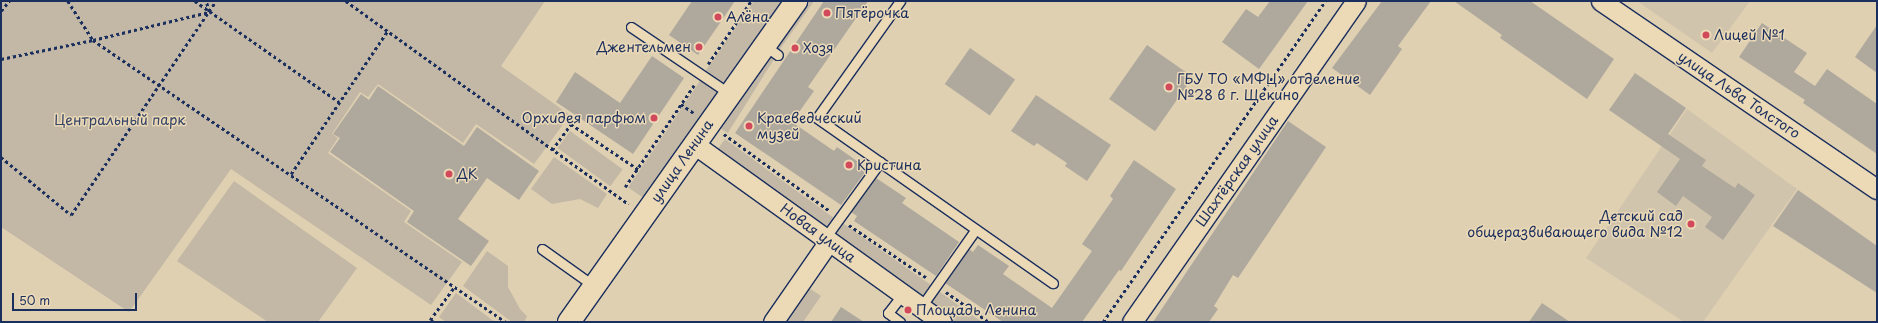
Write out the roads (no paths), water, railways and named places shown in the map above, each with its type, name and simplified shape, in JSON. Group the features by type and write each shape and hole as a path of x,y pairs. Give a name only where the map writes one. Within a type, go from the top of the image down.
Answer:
{"street":[{"name":"улица Ленина","path":"569,322 730,94 771,50 796,1"},
{"name":"Шахтёрская улица","path":"1132,322 1356,1"},
{"name":"улица Льва Толстого","path":"1601,1 1877,189"},
{"name":"Новая улица","path":"694,144 942,322"},
{"path":"773,322 827,240"}],"lane":[{"path":"900,1 818,118 1053,282"},
{"path":"631,27 730,94"},
{"path":"827,240 880,162"},
{"path":"921,307 976,228"},
{"path":"542,249 594,286"},
{"path":"898,321 888,313 903,294"}],"place":[{"name":"Пятёрочка","path":"827,13"},
{"name":"Алёна","path":"718,17"},
{"name":"Лицей №1","path":"1706,35"},
{"name":"Джентельмен","path":"699,47"},
{"name":"Хозя","path":"795,48"},
{"name":"ГБУ ТО «МФЦ» отделение №28 в г. Щекино","path":"1169,87"},
{"name":"Орхидея парфюм","path":"654,118"},
{"name":"Краеведческий музей","path":"749,126"},
{"name":"Кристина","path":"849,165"},
{"name":"ДК","path":"449,174"},
{"name":"Детский сад общеразвивающего вида №12","path":"1691,224"},
{"name":"Площадь Ленина","path":"908,310"}],"park label":[{"name":"Центральный парк","path":"120,120"}]}
